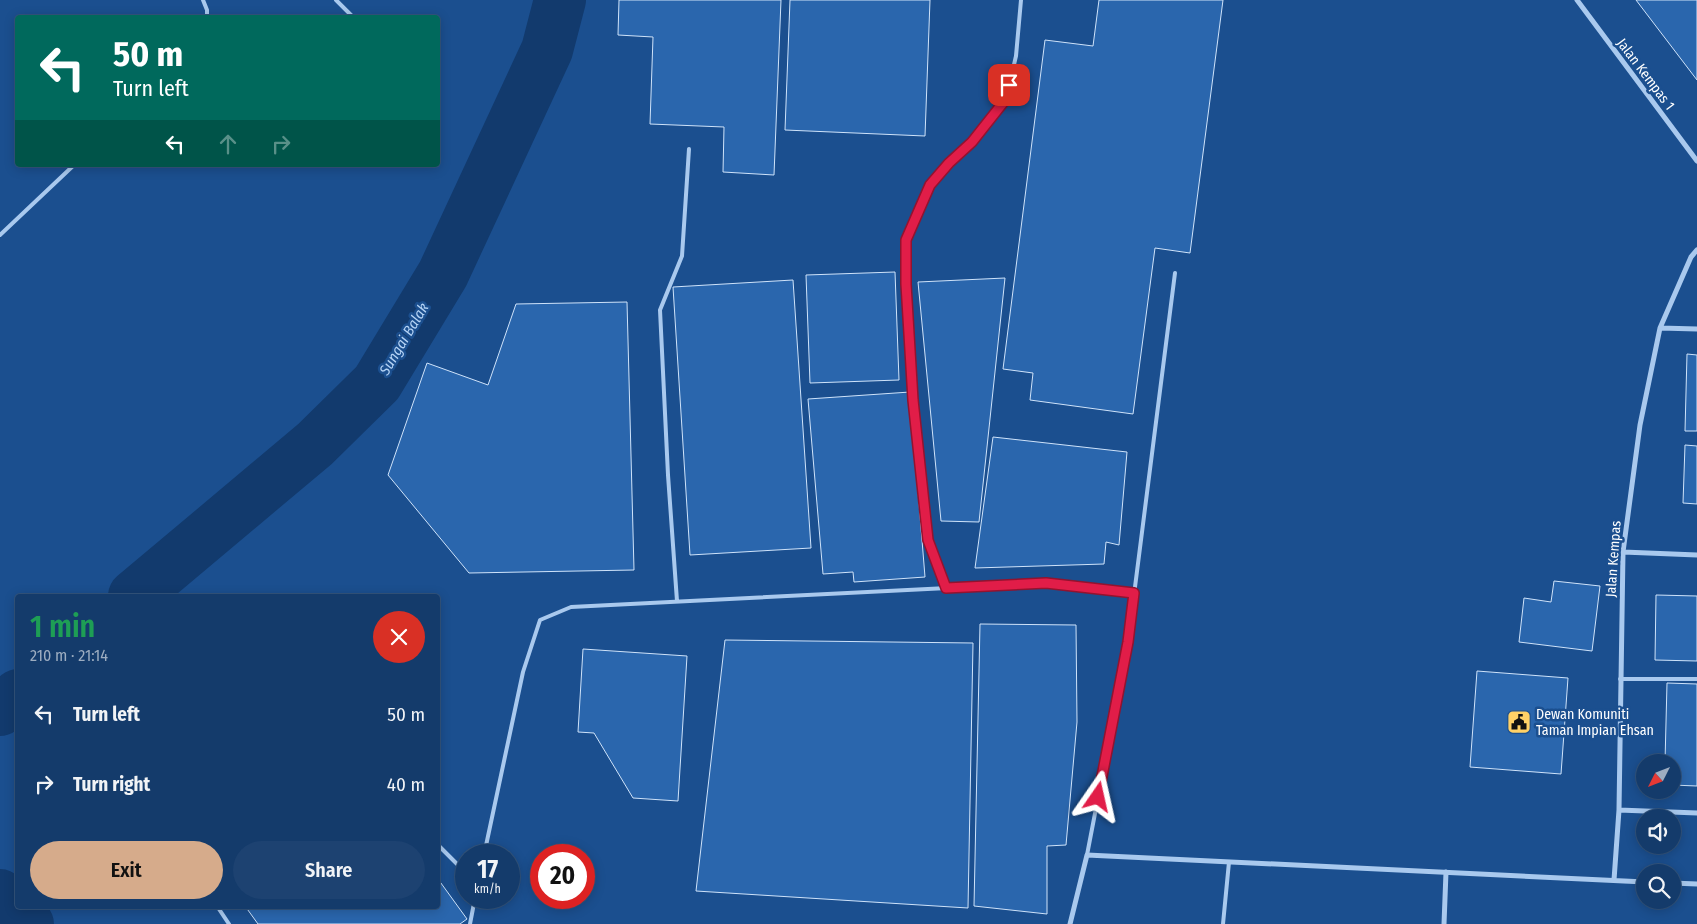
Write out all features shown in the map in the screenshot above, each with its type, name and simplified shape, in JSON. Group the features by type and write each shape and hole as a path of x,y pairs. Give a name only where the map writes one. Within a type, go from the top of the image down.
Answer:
{"street":[{"name":"Jalan Kempas 1","path":"1576,0 1697,161"},
{"name":"Jalan Kempas","path":"1614,880 1619,810 1623,552 1640,425 1660,328 1691,257 1697,250"},
{"path":"1660,328 1697,329"},
{"path":"1623,552 1697,555"},
{"path":"1619,810 1697,813"},
{"path":"1070,924 1087,855 1636,881"},
{"path":"1444,924 1446,872"},
{"path":"1681,883 1697,884"}],"lane":[{"path":"203,0 207,15"},
{"path":"336,0 351,15"},
{"path":"946,588 928,540 913,400 906,284 906,240 930,185 949,163 972,142 1006,99 1016,56 1021,0"},
{"path":"677,602 668,475 660,310 682,256 689,149"},
{"path":"0,234 72,167"},
{"path":"1087,855 1128,642 1175,273"},
{"path":"486,844 523,672 540,620 571,607 1046,583 1134,593"},
{"path":"1620,679 1697,679"},
{"path":"440,847 455,862"},
{"path":"1223,924 1229,862"},
{"path":"219,909 229,924"},
{"path":"470,924 473,909"}],"building":[{"path":"619,0 781,0 774,175 723,172 724,127 650,124 653,37 618,35"},
{"path":"790,0 930,0 925,136 785,130"},
{"path":"1099,0 1223,0 1190,253 1155,248 1133,414 1030,400 1033,373 1003,369 1045,40 1093,46"},
{"path":"1636,0 1697,0 1697,80"},
{"path":"895,272 899,380 810,383 806,275"},
{"path":"1005,278 979,522 941,521 918,282"},
{"path":"793,280 811,548 690,555 673,287"},
{"path":"627,302 634,570 469,573 388,475 427,363 488,385 516,304"},
{"path":"1687,354 1697,355 1697,431 1685,431"},
{"path":"910,392 925,577 854,582 853,572 823,574 808,399"},
{"path":"993,437 1127,452 1119,545 1106,542 1104,564 975,568"},
{"path":"1685,445 1697,446 1697,504 1683,503"},
{"path":"1554,581 1600,586 1592,651 1519,642 1524,598 1551,602"},
{"path":"1656,595 1697,596 1697,661 1655,660"},
{"path":"980,624 1076,625 1077,722 1066,845 1047,846 1047,914 974,906"},
{"path":"725,640 973,643 968,908 696,891"},
{"path":"583,649 687,656 678,801 633,798 594,733 578,732"},
{"name":"Dewan Komuniti Taman Impian Ehsan","path":"1477,671 1568,678 1561,774 1470,767"},
{"path":"1667,683 1697,684 1697,786 1681,785 1681,754 1665,754"},
{"path":"440,882 455,902 455,909 460,909 467,919 460,924 258,924 247,909 440,909"}],"waterway":[{"name":"Sungai Balak","path":"136,594 315,444 377,383 443,274 547,50 560,0"},
{"name":"Sungai Balak","path":"0,710 15,698"},
{"name":"Sungai Balak","path":"0,895 28,924"}],"place":[{"name":"Dewan Komuniti Taman Impian Ehsan","path":"1519,722"}],"route":[{"path":"1009,85 1006,99 972,142 949,163 930,185 906,240 906,284 913,400 928,540 946,588 1046,583 1134,593 1128,642 1098,797"}]}
